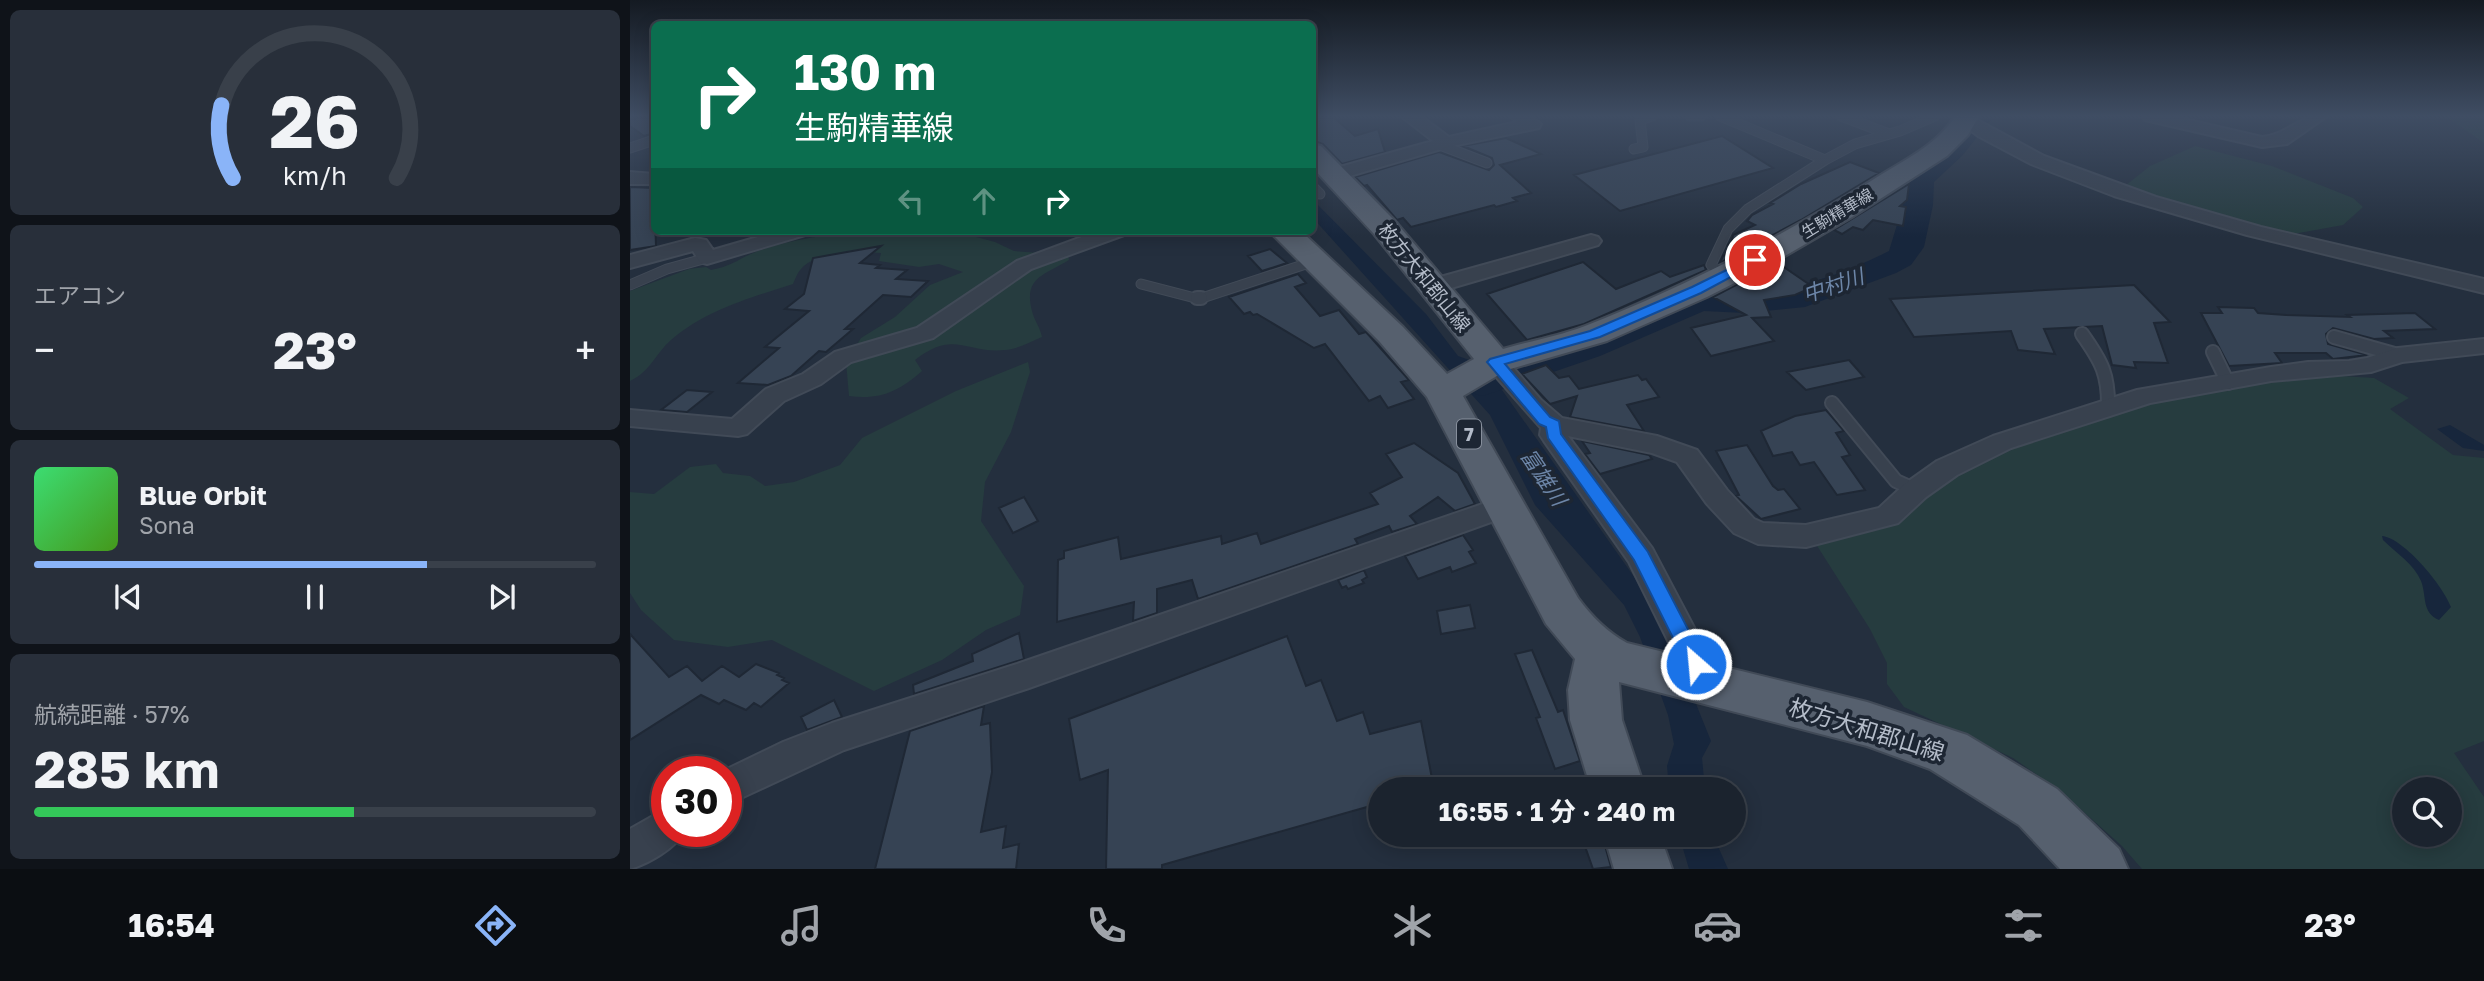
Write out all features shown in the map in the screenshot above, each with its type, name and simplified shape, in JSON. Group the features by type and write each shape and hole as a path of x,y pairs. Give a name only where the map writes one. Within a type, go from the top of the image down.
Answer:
{"main road":[{"name":"生駒精華線","path":"1491,364 1595,334 1725,275 1800,235 1927,157"},
{"name":"枚方大和郡山線","path":"1316,164 1323,185 1434,286 1491,364"},
{"name":"枚方大和郡山線","path":"1288,235 1449,388 1506,506 1562,611 1577,633 1609,657 1867,724 1948,752 2038,807 2099,869"},
{"path":"1449,388 1491,364"},
{"path":"1609,657 1593,690 1596,720 1614,777"},
{"path":"1636,847 1643,869"}],"street":[{"path":"1323,185 1406,157"},
{"path":"2033,157 2063,172 2267,237 2484,286"},
{"path":"630,178 651,179"},
{"path":"630,262 695,244 699,244 707,258 768,235"},
{"path":"630,418 738,428 775,395 811,379 843,357 925,333 1024,265 1106,235"},
{"path":"1434,286 1591,241"},
{"path":"1491,364 1515,382 1545,420 1554,425 1657,445 1687,456 1717,497 1744,526 1758,533 1806,536 1888,516 1916,490 1947,468 2002,442 2044,426 2171,390 2308,369 2371,365 2398,355 2484,346"},
{"path":"1554,425 1553,435 1641,556 1706,683"},
{"path":"742,779 877,721 1014,679 1506,506"},
{"path":"630,851 651,837"}],"lane":[{"path":"1472,157 1487,163"},
{"path":"1817,157 1825,160"},
{"path":"1725,275 1711,265 1728,229 1748,209 1832,157"},
{"path":"630,285 667,269 707,258"},
{"path":"1141,284 1199,299 1315,261"},
{"path":"2082,334 2105,366 2109,379 2108,410"},
{"path":"2334,338 2398,355"},
{"path":"2213,352 2228,383"},
{"path":"1832,403 1896,481 1916,490"}],"green space":[{"path":"2171,157 2236,157 2272,166 2353,198 2363,207 2343,225 2288,235 2125,189 2125,186 2150,166"},
{"path":"829,235 969,235 995,242 1014,251 1068,255 1069,260 1038,278 1033,284 1030,300 1042,337 1005,350 950,344 940,346 915,360 922,371 888,393 870,397 849,396 846,362 861,338 895,317 930,285 963,272 939,264 919,267 879,261 881,253 838,254 816,259 801,269 793,284 729,306 685,330 666,345 643,372 630,381 630,291 689,269 719,268 772,247"},
{"path":"1028,362 1030,372 1011,432 985,482 981,521 1024,586 1020,615 986,630 942,660 874,691 772,640 728,647 674,640 641,610 630,593 630,492 654,494 690,467 716,464 723,473 750,476 765,486 794,482 840,465 862,438 956,391"},
{"path":"2310,374 2374,378 2409,398 2390,409 2453,455 2484,458 2484,741 2454,753 2484,797 2484,869 2142,869 2122,846 2060,791 2013,758 1904,707 1887,684 1887,663 1870,629 1814,541 1945,479 2014,441 2165,397 2261,384"}],"water":[{"name":"富雄川","path":"1316,203 1426,314 1458,356 1475,362 1490,373 1637,581 1673,647 1711,741 1702,758 1704,777 1668,777 1667,766 1674,744 1668,715 1640,637 1624,605 1535,505 1490,415 1316,221"},
{"path":"2450,425 2484,445 2484,451 2463,448 2437,429"},
{"path":"2382,536 2412,554 2447,598 2451,607 2439,620 2429,613 2418,575"},
{"path":"1683,847 1718,847 1728,869 1689,869"}],"building":[{"path":"1335,157 1369,157 1342,164"},
{"path":"1424,157 1452,157 1489,170 1494,165 1492,158 1489,157 1531,157 1500,165 1531,193 1513,198 1517,201 1496,207 1494,205 1411,227 1403,218 1397,220 1367,185 1364,186 1355,177"},
{"path":"1644,157 1755,157 1773,168 1620,211 1574,175"},
{"path":"1850,162 1879,173 1801,220 1720,263 1723,256 1738,249 1728,245 1733,235 1755,225 1747,221 1752,215 1801,184"},
{"path":"1909,184 1907,200 1900,206 1906,207 1903,226 1873,220 1863,230 1853,227 1842,234 1834,230"},
{"path":"630,187 651,188 651,235 656,235 656,246 630,250"},
{"path":"881,246 860,263 880,265 876,268 907,270 896,279 928,281 911,297 883,295 845,329 853,329 826,352 819,351 791,376 768,385 738,383 779,348 765,347 809,311 785,309 804,294 813,258"},
{"path":"1270,249 1287,263 1262,271 1248,256"},
{"path":"1583,262 1616,289 1661,271 1670,277 1704,265 1706,270 1584,324 1527,340 1487,294"},
{"path":"1778,263 1813,287 1795,295 1764,300 1771,317 1752,318 1774,341 1711,356 1691,328 1746,315 1713,297"},
{"path":"1298,274 1306,283 1295,287 1320,316 1339,310 1359,334 1366,332 1409,380 1401,382 1414,399 1388,408 1380,396 1369,401 1325,344 1314,348 1257,314 1244,314 1229,297"},
{"path":"2134,285 2170,322 2154,323 2168,363 2134,362 2136,368 2112,365 2102,326 2044,329 2055,354 2018,350 2011,331 1914,337 1890,299"},
{"path":"2218,307 2254,308 2258,313 2350,317 2347,315 2415,313 2435,329 2384,331 2393,338 2374,339 2333,328 2326,334 2328,344 2367,355 2333,359 2326,353 2275,353 2282,363 2229,366 2201,313 2222,313"},
{"path":"1849,360 1864,377 1806,390 1787,372"},
{"path":"1546,365 1559,378 1569,376 1579,389 1638,375 1642,380 1646,379 1659,397 1627,405 1644,431 1570,417 1577,396 1550,404 1522,374"},
{"path":"687,390 712,392 687,412 661,410"},
{"path":"1826,410 1844,431 1836,433 1850,455 1842,457 1865,490 1837,495 1814,462 1800,465 1792,452 1773,456 1761,431 1795,416"},
{"path":"1582,441 1649,455 1652,459 1600,474 1585,454 1590,453"},
{"path":"1414,443 1458,473 1475,504 1455,511 1438,497 1410,516 1417,524 1392,532 1389,526 1355,539 1358,544 1198,599 1192,580 1157,589 1157,613 1133,621 1134,602 1057,622 1058,560 1064,558 1064,551 1118,537 1121,559 1221,536 1222,544 1257,533 1261,544 1378,504 1370,493 1402,477 1386,454"},
{"path":"1747,445 1773,486 1778,490 1784,489 1800,509 1761,519 1736,496 1739,495 1716,451"},
{"path":"1024,497 1038,521 1013,533 999,508"},
{"path":"1463,535 1473,550 1469,552 1476,563 1452,572 1450,567 1418,579 1405,556"},
{"path":"1364,570 1367,577 1362,580 1364,583 1348,589 1346,586 1342,588 1338,580"},
{"path":"1470,605 1475,628 1441,634 1437,611"},
{"path":"1019,633 1024,659 914,694 913,685 973,661 972,654"},
{"path":"630,634 669,677 687,666 702,681 722,666 739,677 756,664 779,673 777,675 784,678 782,680 789,683 761,707 754,703 746,710 724,700 719,704 701,695 630,740"},
{"path":"1287,636 1306,686 1321,680 1337,721 1363,712 1370,734 1421,721 1432,777 1368,777 1368,807 1162,865 1162,869 1106,869 1108,770 1080,780 1069,719"},
{"path":"1532,650 1558,712 1563,710 1580,761 1555,769 1536,718 1540,717 1515,654"},
{"path":"834,700 842,717 807,730 801,717"},
{"path":"984,706 981,725 990,723 992,772 981,832 1006,826 1003,848 1019,844 1016,869 875,869 910,731"},
{"path":"1585,847 1605,847 1611,867 1593,869"}],"waterway":[{"name":"中村川","path":"1482,384 1587,348 1700,300 1745,303 1805,297 1885,266 1900,258 1908,247 1918,205 1920,179 1946,157"}],"route":[{"path":"1696,664 1641,556 1553,435 1554,425 1545,420 1495,362 1595,334 1696,290 1755,260"}]}
